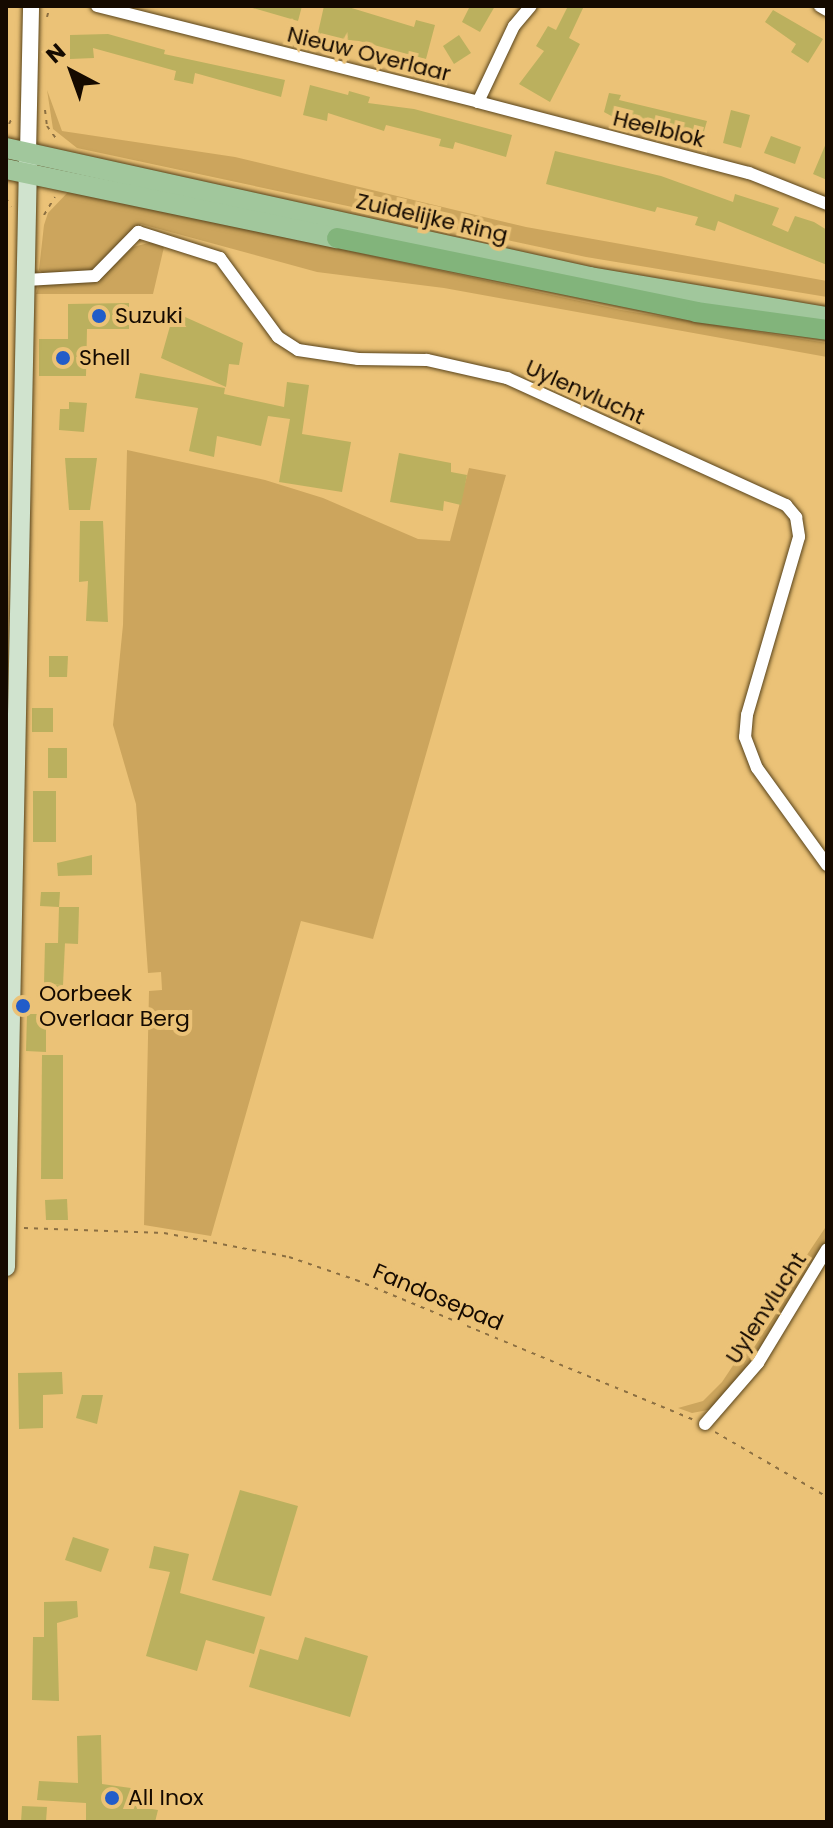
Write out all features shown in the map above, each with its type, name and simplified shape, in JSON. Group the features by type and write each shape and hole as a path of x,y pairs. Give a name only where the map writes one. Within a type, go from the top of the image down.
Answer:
{"highway":[{"name":"Zuidelijke Ring","path":"337,238 696,312 827,330"}],"main road":[{"path":"6,148 28,163"},
{"name":"Zuidelijke Ring","path":"28,163 60,162 590,277 827,317"},
{"name":"Zuidelijke Ring","path":"60,162 337,238"},
{"path":"6,169 28,163"},
{"path":"6,1267 28,163"}],"street":[{"path":"28,163 31,6"},
{"name":"Nieuw Overlaar","path":"97,6 478,102"},
{"path":"478,102 514,26 531,6"},
{"path":"820,6 827,10"},
{"name":"Heelblok","path":"478,102 749,173 827,204"},
{"name":"Uylenvlucht","path":"26,280 95,276 138,232 220,258 278,337 298,350 358,359 439,362 507,378 786,505 796,517 799,537 747,715 745,737 757,768 827,865"},
{"name":"Uylenvlucht","path":"705,1424 758,1363 827,1249"}],"path":[{"path":"42,219 59,191 60,162 52,135"},
{"name":"Fandosepad","path":"7,1227 164,1233 289,1257 356,1280 705,1424 827,1497"}],"shaded area":[{"path":"47,90 62,131 235,157 526,227 827,281 827,297 586,257 77,148 53,129"},
{"path":"70,190 621,310 827,343 827,357 444,288 317,272 141,224 91,271 44,274 39,270 44,225 48,213"},
{"path":"152,242 164,247 153,294 36,294 39,285 99,279 133,247"},
{"path":"127,450 265,480 323,498 418,539 450,541 469,468 506,475 373,939 301,921 211,1236 144,1225 149,991 162,990 161,972 148,973 136,804 113,725 123,625"},
{"path":"827,1225 827,1242 755,1362 713,1409 692,1413 678,1408 703,1401 722,1382"}],"building":[{"path":"246,6 302,6 298,21"},
{"path":"324,6 345,6 414,27 416,20 435,25 426,59 359,41 317,37"},
{"path":"470,6 495,6 480,32 462,22"},
{"path":"568,6 584,6 569,38 580,44 550,102 519,84 544,51 536,46 548,26 556,30"},
{"path":"773,10 823,39 808,63 791,52 796,44 765,22"},
{"path":"108,34 165,50 164,54 285,80 281,97 195,73 193,84 174,80 176,71 93,48 94,58 70,59 70,35"},
{"path":"459,35 471,53 454,64 443,46"},
{"path":"310,85 348,95 349,91 370,97 368,103 414,109 512,135 506,157 455,142 453,149 439,146 441,139 386,125 384,131 328,113 327,121 303,115"},
{"path":"609,93 621,95 619,100 707,121 702,138 615,118 604,112"},
{"path":"731,110 750,115 741,148 723,143"},
{"path":"771,136 801,147 795,164 764,153"},
{"path":"827,141 827,180 813,174"},
{"path":"555,151 661,176 733,202 735,194 779,208 772,225 788,232 795,216 814,222 827,230 827,265 718,221 715,231 695,225 698,217 657,207 655,212 546,184"},
{"path":"129,303 129,329 87,329 86,376 39,376 39,339 68,339 68,304"},
{"path":"174,312 243,343 239,365 229,364 226,387 161,358"},
{"path":"140,373 225,388 224,394 284,407 287,382 309,385 302,434 351,442 342,492 279,482 290,419 268,416 261,446 217,436 214,457 189,451 198,408 135,398"},
{"path":"69,402 87,403 84,432 59,430 60,409 69,409"},
{"path":"399,453 451,463 451,472 467,475 461,505 444,501 443,511 390,502"},
{"path":"65,458 97,458 90,510 69,510"},
{"path":"80,521 103,521 108,622 86,621 88,581 79,582"},
{"path":"49,656 68,656 67,677 49,677"},
{"path":"32,708 53,708 53,732 32,732"},
{"path":"48,748 67,748 67,778 48,778"},
{"path":"33,791 56,791 56,842 33,842"},
{"path":"92,855 92,875 58,876 57,863"},
{"path":"41,892 60,892 59,907 40,906"},
{"path":"59,907 79,907 78,944 58,943"},
{"path":"45,943 65,943 63,985 44,984"},
{"path":"56,985 87,988 85,1004 55,1001"},
{"path":"27,1014 46,1014 46,1052 26,1051"},
{"path":"42,1055 63,1055 63,1179 41,1179"},
{"path":"67,1199 68,1220 46,1220 45,1200"},
{"path":"62,1372 63,1394 43,1395 43,1428 19,1429 18,1373"},
{"path":"82,1395 103,1395 97,1424 76,1418"},
{"path":"240,1490 298,1506 271,1596 212,1580"},
{"path":"73,1537 109,1549 101,1572 65,1560"},
{"path":"154,1546 189,1554 180,1593 265,1617 254,1654 206,1640 197,1671 146,1656 170,1572 149,1568"},
{"path":"77,1601 78,1617 57,1623 59,1701 32,1700 33,1637 44,1637 44,1602"},
{"path":"305,1637 368,1656 350,1717 249,1687 260,1649 298,1660"},
{"path":"101,1735 102,1784 138,1789 135,1806 158,1810 155,1822 86,1822 86,1803 37,1800 39,1781 78,1783 77,1736"},
{"path":"22,1806 47,1807 46,1822 21,1822"}],"place":[{"name":"Suzuki","path":"99,316"},
{"name":"Shell","path":"63,358"},
{"name":"Oorbeek Overlaar Berg","path":"23,1006"},
{"name":"All Inox","path":"112,1798"}]}
